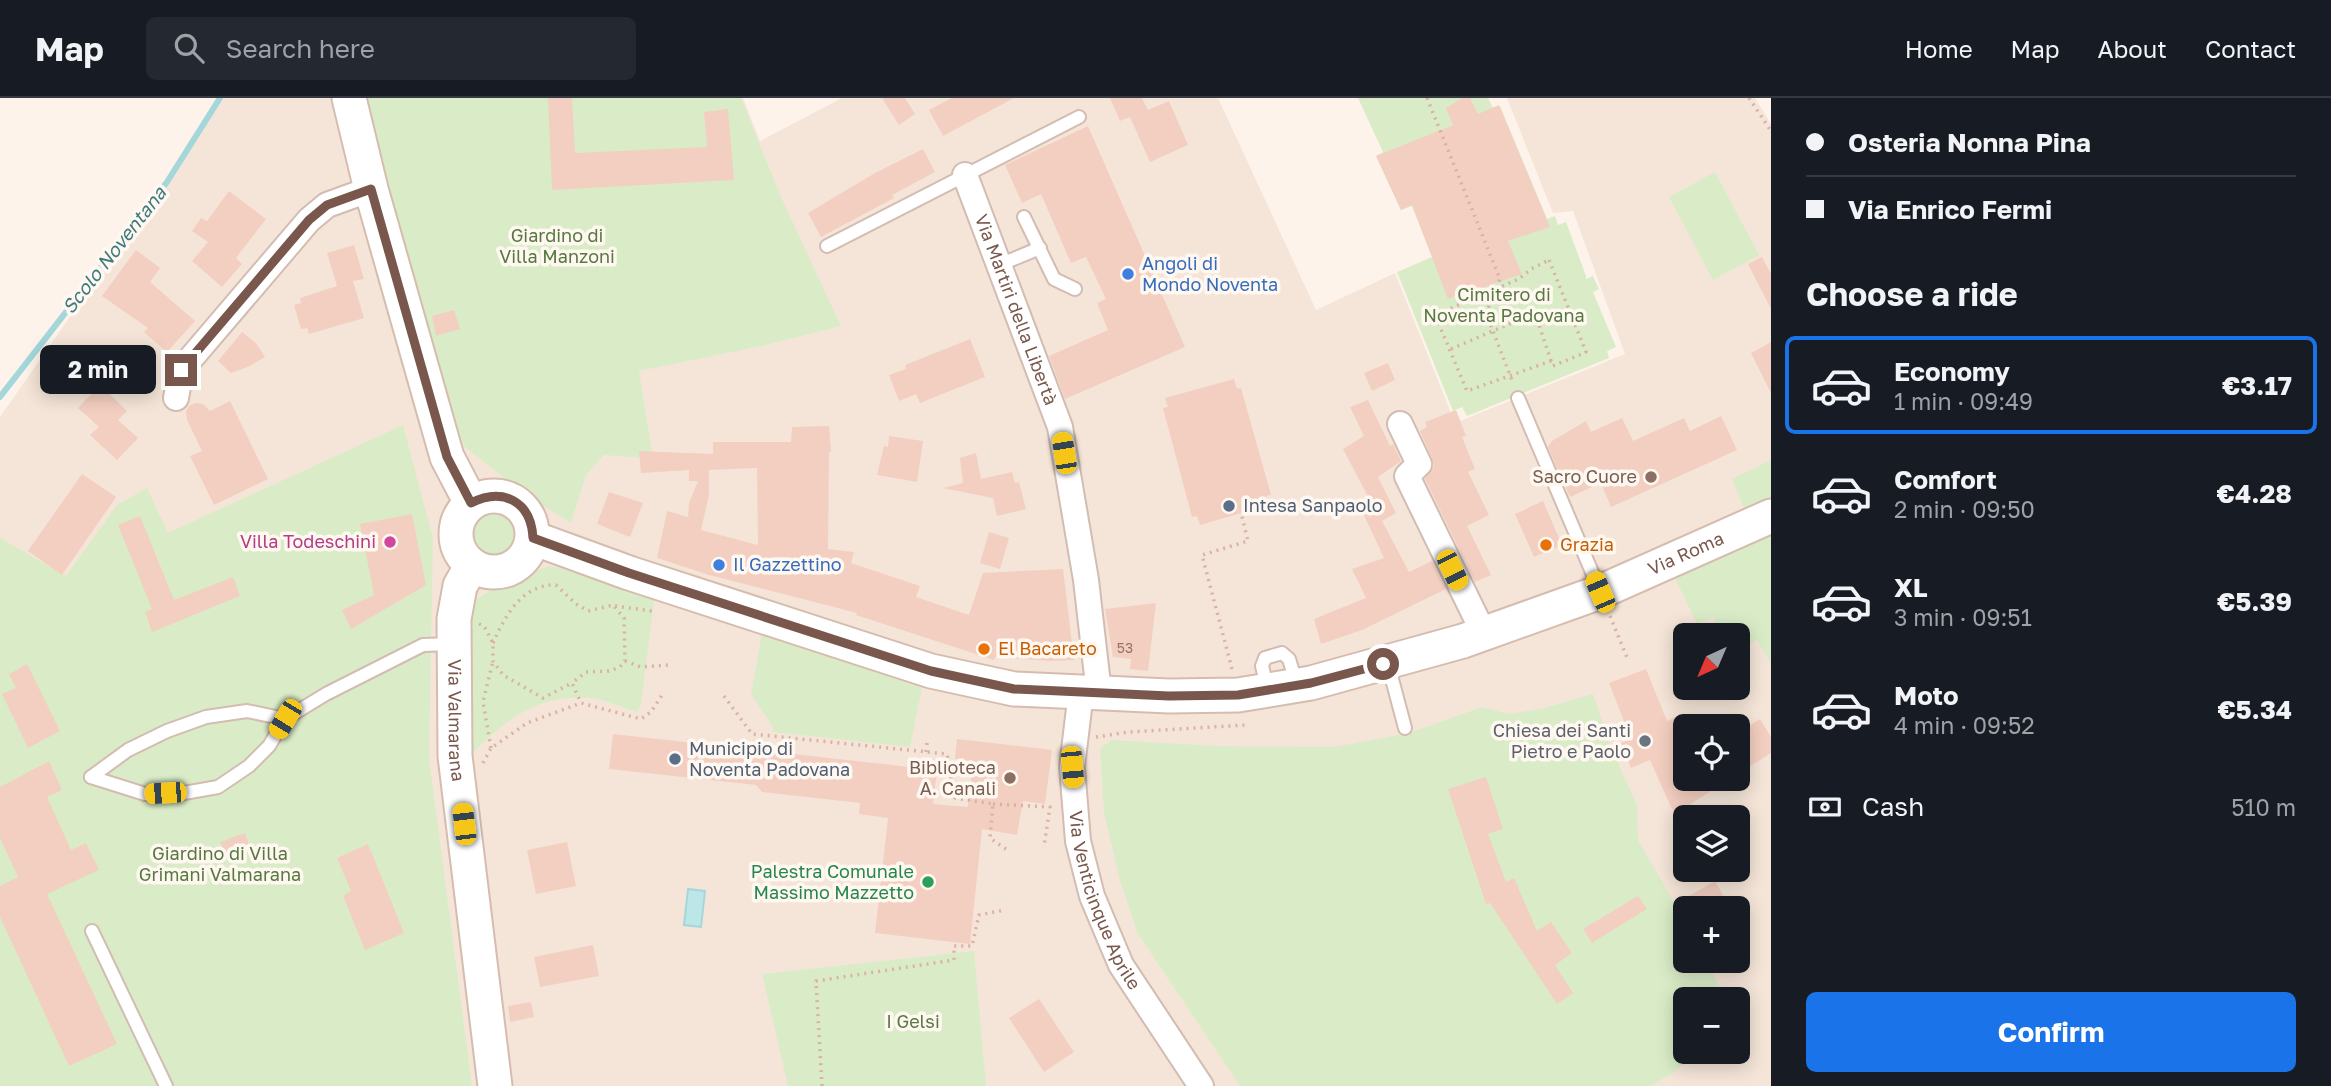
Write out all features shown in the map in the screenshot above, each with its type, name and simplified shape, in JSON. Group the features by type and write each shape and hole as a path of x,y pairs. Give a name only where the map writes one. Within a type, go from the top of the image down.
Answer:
{"street":[{"path":"349,98 371,189 447,457 471,503"},
{"name":"Via Martiri della Libertà","path":"965,175 1060,427 1086,580 1090,692"},
{"path":"176,398 181,370 309,220 327,205 371,189"},
{"path":"1400,424 1419,464 1418,468 1407,476 1484,634"},
{"path":"495,495 519,504 527,513 533,538 530,549 515,566 494,572 472,565 462,555 456,527 461,514 471,503 482,497 495,495"},
{"name":"Via Roma","path":"533,538 629,573 931,671 1014,689 1238,695 1282,688 1388,663 1484,634 1600,592 1771,516"},
{"name":"Via Valmarana","path":"472,565 460,586 454,619 462,633 455,756 495,1086"},
{"name":"Via Venticinque Aprile","path":"1090,692 1075,740 1072,767 1078,841 1092,896 1121,965 1201,1086"}],"lane":[{"path":"827,246 1079,117"},
{"path":"1024,217 1054,279 1075,289"},
{"path":"999,265 1040,248"},
{"path":"1518,398 1600,592"},
{"path":"285,719 247,711 206,717 167,731 128,750 92,777 145,794 184,793 218,787 249,766 269,746 285,719 326,694 423,645 462,633"},
{"path":"1388,663 1405,727"},
{"path":"92,931 166,1086"}],"path":[{"path":"1427,98 1500,279 1486,313 1518,398"},
{"path":"1749,98 1771,131"},
{"path":"1450,349 1535,313 1551,360 1553,366 1586,352 1549,260 1519,279 1435,315 1467,391 1551,360"},
{"path":"1232,671 1202,555 1248,541 1241,513"},
{"path":"491,748 483,702 493,661 493,643 505,615 522,598 544,585 556,585 576,604 588,611 613,605 654,611"},
{"path":"1600,592 1628,660"},
{"path":"493,661 503,675 543,698 572,683 586,672 610,671 620,667 625,661 624,618 613,605"},
{"path":"462,633 484,626 493,643"},
{"path":"625,661 641,667 668,664"},
{"path":"572,683 581,703"},
{"path":"461,797 491,748 527,723 581,703 641,719 651,712 664,692"},
{"path":"724,696 752,734 947,754 956,798 993,804 1050,807 1044,846"},
{"path":"1075,740 1129,732 1245,725 1245,717"},
{"path":"926,752 928,743"},
{"path":"993,804 990,838 1010,852"},
{"path":"822,1086 816,981 954,960 954,946 972,946 979,915 1005,910"}],"shaded area":[{"path":"223,98 743,98 760,141 842,98 1218,98 1316,310 1395,273 1455,423 1625,354 1573,211 1553,213 1507,98 1755,98 1771,124 1771,1086 0,1086 0,417"}],"green space":[{"name":"Giardino di Villa Manzoni","path":"367,98 741,98 781,197 841,326 761,346 639,371 653,459 604,455 586,475 571,523 529,497 465,447 456,429 424,326"},
{"name":"Cimitero di Noventa Padovana","path":"1358,98 1488,98 1493,108 1500,106 1547,219 1555,216 1558,225 1566,222 1586,279 1593,276 1599,289 1593,292 1616,347 1607,351 1609,358 1467,416 1462,407 1453,411 1397,272 1432,257 1412,206 1401,210 1376,156 1383,152"},
{"path":"1715,172 1759,255 1713,280 1669,197"},
{"name":"Giardino di Villa Grimani Valmarana","path":"403,425 433,538 429,758 472,1086 0,1086 0,538 66,576 117,505 147,488 168,533"},
{"path":"1771,460 1771,502 1746,513 1732,479"},
{"path":"494,513 509,519 515,534 509,549 494,555 479,549 473,534 479,519"},
{"path":"1771,534 1771,664 1757,640 1750,643 1750,623 1716,623 1713,617 1697,623 1675,578"},
{"path":"549,566 587,574 652,596 654,601 641,704 637,712 596,699 553,700 537,705 508,722 468,758 465,635 474,601 491,590"},
{"path":"762,633 922,688 910,747 773,732 773,727 751,694"},
{"path":"1593,694 1612,750 1637,805 1638,840 1673,900 1673,973 1712,973 1720,987 1673,987 1673,1064 1684,1064 1650,1086 1240,1086 1138,934 1120,881 1104,813 1100,749 1111,740 1217,746 1334,747 1409,733 1482,707 1509,714 1544,708"},
{"name":"I Gelsi","path":"974,951 986,1086 788,1086 762,974"}],"water":[{"path":"688,889 705,891 701,927 684,925"}],"building":[{"path":"548,98 572,98 575,153 707,147 704,112 728,109 734,180 552,190"},
{"path":"882,98 905,98 915,114 899,125"},
{"path":"952,98 1014,98 943,136 929,110"},
{"path":"1110,98 1142,98 1148,110 1169,101 1188,145 1150,162 1130,117 1120,121"},
{"path":"1462,98 1470,98 1478,114 1499,105 1550,227 1508,241 1522,274 1490,285 1477,295 1471,297 1460,294 1448,299 1412,205 1401,210 1376,156 1453,125 1446,108"},
{"name":"Angoli di Mondo Noventa","path":"1088,126 1185,347 1065,399 1049,356 1108,330 1097,303 1106,299 1086,257 1071,263 1041,194 1022,203 1005,165"},
{"path":"923,149 935,172 892,195 894,198 821,237 808,213 875,173"},
{"path":"229,191 266,219 236,258 242,264 222,287 192,261 208,242 192,231 201,218 207,221"},
{"path":"354,245 364,279 353,281 364,318 309,334 307,328 301,329 294,305 301,303 300,298 337,286 327,253"},
{"path":"136,250 160,268 150,282 195,321 167,352 144,332 148,328 102,296"},
{"path":"1762,257 1771,274 1771,309 1748,264"},
{"path":"454,310 460,329 436,336 432,316"},
{"path":"242,332 256,343 265,357 231,373 218,361"},
{"path":"970,339 985,377 920,403 916,394 899,401 889,375 906,369 905,365"},
{"path":"1771,342 1771,393 1751,353"},
{"path":"1388,363 1395,380 1372,391 1364,373"},
{"path":"1234,379 1237,389 1241,388 1271,495 1266,496 1269,505 1200,525 1197,516 1192,517 1163,408 1168,407 1165,398"},
{"path":"100,385 127,411 118,420 138,438 117,460 90,435 99,427 78,408"},
{"path":"1368,400 1390,446 1393,444 1401,461 1378,477 1396,513 1382,521 1409,572 1432,561 1446,589 1362,630 1321,644 1314,619 1366,598 1352,569 1384,558 1362,511 1373,506 1343,449 1364,436 1350,407"},
{"path":"230,401 268,479 214,505 190,456 202,451 187,420 186,411 190,405 196,403 203,404 210,411"},
{"path":"1456,410 1466,436 1462,437 1475,469 1468,472 1489,515 1467,526 1491,575 1475,582 1425,479 1434,466 1420,431 1427,427 1425,422"},
{"path":"1721,416 1737,450 1611,507 1601,483 1570,497 1548,447 1552,441 1586,421 1591,432 1622,418 1633,441 1684,418 1690,431"},
{"path":"829,426 831,452 828,549 854,552 851,563 920,586 916,597 969,615 983,573 1063,569 1074,660 995,657 994,660 856,615 857,613 709,575 657,558 667,511 688,517 689,503 698,481 689,481 689,470 641,473 639,451 713,454 713,442 791,442 792,427","holes":["757,468 758,545 701,530 709,495 709,470"]},
{"path":"889,436 923,441 917,482 877,475 884,446 888,447"},
{"path":"976,453 981,479 1012,472 1015,483 1019,482 1026,509 997,516 993,498 943,488 963,483 960,458"},
{"path":"82,474 116,497 62,575 28,551"},
{"path":"609,492 643,503 630,537 597,524"},
{"path":"1543,501 1562,545 1534,557 1515,514"},
{"path":"412,514 426,585 351,629 342,610 374,595 360,524"},
{"path":"140,516 174,600 233,577 240,596 152,632 145,612 152,609 118,525"},
{"path":"989,532 1009,538 1000,569 980,563"},
{"path":"1156,603 1148,671 1130,669 1131,659 1113,657 1105,609"},
{"path":"27,664 60,731 28,748 2,694 16,688 9,674"},
{"name":"Chiesa dei Santi Pietro e Paolo","path":"1646,669 1667,721 1673,718 1673,791 1711,791 1691,805 1673,805 1673,810 1650,760 1631,768 1621,743 1631,739 1609,683"},
{"path":"1760,719 1771,737 1771,753 1750,766 1750,725"},
{"path":"613,734 937,770 933,804 968,807 973,761 955,759 957,739 1052,750 1045,804 1023,801 1017,835 982,829 970,944 875,933 888,818 859,814 860,803 762,792 756,785 609,769"},
{"path":"49,761 62,790 47,797 71,850 86,843 99,870 47,894 117,1044 69,1066 0,917 0,886 18,877 0,838 0,787"},
{"path":"1486,777 1503,829 1488,834 1506,882 1514,878 1537,931 1551,922 1572,953 1555,965 1573,993 1557,1004 1490,903 1486,904 1448,789"},
{"path":"245,833 251,849 226,858 220,842"},
{"path":"567,842 576,886 536,894 527,850"},
{"path":"368,844 404,933 365,950 343,896 351,891 337,858"},
{"path":"1713,882 1723,895 1721,896 1689,896"},
{"path":"1638,896 1647,909 1592,943 1583,929"},
{"path":"593,945 599,976 540,987 534,957"},
{"path":"1039,999 1074,1052 1044,1072 1009,1018"},
{"path":"531,1002 534,1017 510,1022 508,1006"}],"waterway":[{"name":"Scolo Noventana","path":"0,397 167,182 220,98"}],"place":[{"name":"Angoli di Mondo Noventa","path":"1128,274"},
{"name":"Sacro Cuore","path":"1651,477"},
{"name":"Intesa Sanpaolo","path":"1229,506"},
{"name":"Villa Todeschini","path":"390,542"},
{"name":"Grazia","path":"1546,545"},
{"name":"Il Gazzettino","path":"719,565"},
{"name":"El Bacareto","path":"984,649"},
{"name":"Chiesa dei Santi Pietro e Paolo","path":"1645,741"},
{"name":"Municipio di Noventa Padovana","path":"675,759"},
{"name":"Biblioteca A. Canali","path":"1010,778"},
{"name":"Palestra Comunale Massimo Mazzetto","path":"928,882"}],"route":[{"path":"181,370 309,220 327,205 371,189 447,457 471,503 482,497 495,495 519,504 532,525 533,538 629,573 931,671 1014,689 1169,696 1238,695 1311,683 1383,664"}]}
